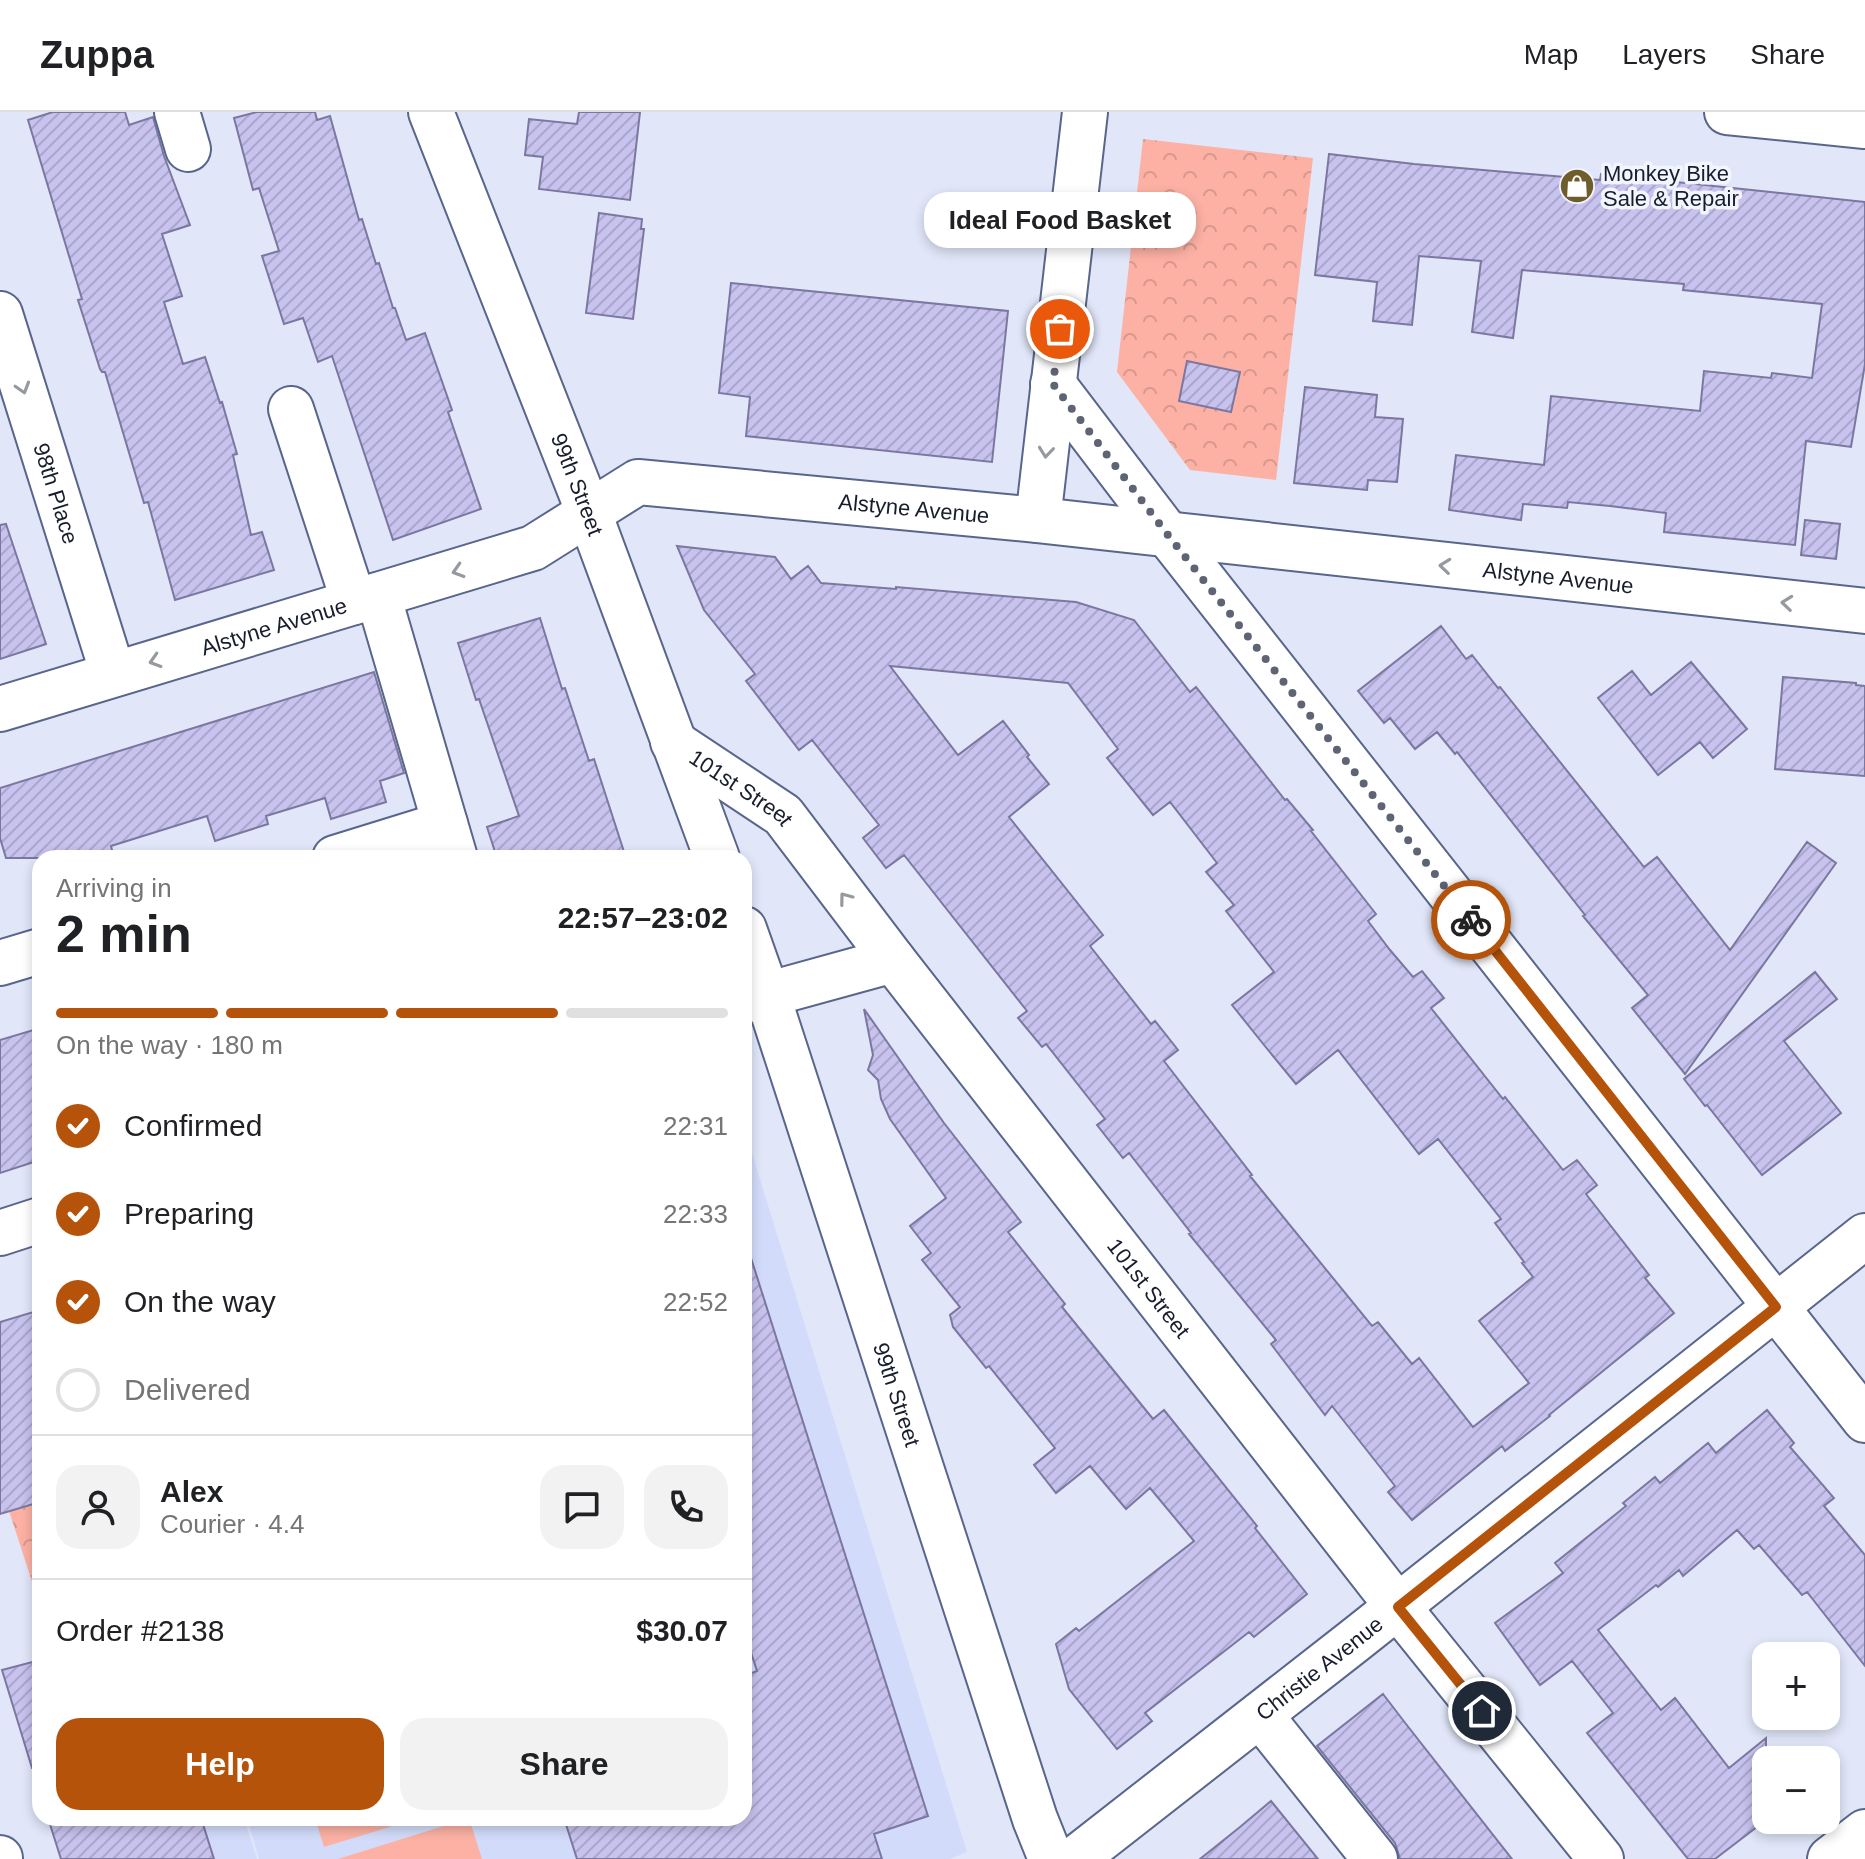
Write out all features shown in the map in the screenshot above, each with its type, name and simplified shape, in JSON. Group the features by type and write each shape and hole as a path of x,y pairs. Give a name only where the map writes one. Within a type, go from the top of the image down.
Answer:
{"street":[{"name":"99th Street","path":"431,112 589,513 714,850"},
{"path":"1038,520 1085,112"},
{"path":"1727,112 1865,126"},
{"name":"98th Place","path":"0,314 113,674"},
{"path":"1053,384 1168,535 1865,1420"},
{"path":"291,409 366,599 450,841 389,850"},
{"name":"Alstyne Avenue","path":"0,709 533,548 638,482 1038,520 1865,611"},
{"name":"101st Street","path":"673,742 783,815 1398,1607 1601,1859"},
{"path":"0,963 32,953"},
{"path":"756,997 893,960"},
{"name":"99th Street","path":"752,974 756,997 1051,1859"},
{"path":"0,1233 32,1223"},
{"name":"Christie Avenue","path":"1075,1859 1865,1236"},
{"path":"1260,1715 1375,1859"},
{"path":"1830,1859 1865,1832"}],"shaded area":[{"path":"752,1153 967,1852 950,1859 259,1859 249,1826 752,1826"},
{"path":"204,1826 247,1826 257,1859 214,1859"}],"green space":[{"path":"1143,139 1313,158 1276,480 1190,470 1117,372"},
{"path":"32,1504 32,1581 9,1511"},
{"path":"317,1826 393,1826 324,1847"},
{"path":"443,1826 472,1826 482,1859 338,1859"}],"building":[{"path":"53,112 125,112 129,125 153,117 190,225 162,234 182,296 164,302 183,364 205,357 237,454 233,455 251,535 262,532 274,570 175,600 148,502 144,503 105,372 100,369 78,300 82,299 28,120"},
{"path":"257,112 315,112 317,120 330,116 359,220 362,219 406,340 425,333 481,509 393,540 332,356 318,362 303,318 284,324 262,256 279,251 259,188 253,190 234,118"},
{"path":"579,112 640,112 630,200 539,189 543,157 525,155 529,119 577,124"},
{"path":"1329,154 1600,180 1601,174 1865,202 1865,364 1851,447 1806,441 1795,545 1664,532 1666,513 1610,506 1568,502 1567,508 1523,504 1521,520 1449,510 1456,455 1544,465 1551,396 1700,411 1704,371 1771,378 1772,373 1812,378 1822,304 1683,290 1684,284 1522,270 1513,338 1472,332 1481,261 1419,256 1412,325 1373,321 1377,282 1315,275"},
{"path":"599,213 642,219 641,229 644,229 633,319 586,313"},
{"path":"731,283 1008,311 992,462 746,436 750,397 719,393"},
{"path":"1187,361 1240,372 1231,412 1179,401"},
{"path":"1305,387 1377,395 1375,417 1403,419 1397,482 1368,480 1367,490 1294,483"},
{"path":"1805,520 1840,524 1836,559 1801,555"},
{"path":"6,524 46,644 0,659 0,525"},
{"path":"677,546 775,557 791,579 808,566 821,583 1076,602 1134,620 1190,692 1196,687 1285,800 1313,830 1376,914 1368,921 1390,950 1413,977 1422,971 1444,998 1431,1008 1503,1099 1505,1097 1563,1170 1577,1160 1597,1185 1586,1194 1649,1275 1645,1278 1674,1313 1550,1416 1505,1451 1502,1446 1412,1520 1388,1492 1395,1486 1332,1406 1325,1415 1271,1344 1276,1340 1189,1234 1129,1153 1123,1158 1097,1125 1105,1119 1046,1044 1042,1047 1018,1018 1027,1011 904,855 886,868 863,838 879,825 812,740 799,750 746,681 755,674 704,610","holes":["890,666 1068,683 1118,749 1107,758 1153,815 1170,802 1217,863 1206,872 1234,905 1226,911 1274,972 1232,1005 1296,1084 1338,1050 1419,1154 1438,1139 1501,1219 1495,1223 1533,1277 1479,1321 1529,1383 1473,1427 1419,1358 1412,1364 1378,1322 1372,1326 1250,1176 1164,1061 1178,1050 1155,1021 1151,1024 1090,946 1103,935 1009,817 1049,784 1003,721 958,755"]},
{"path":"540,618 562,689 565,688 589,761 594,759 623,850 494,850 487,827 519,816 458,643"},
{"path":"1441,626 1466,659 1472,655 1500,687 1644,867 1657,857 1730,950 1807,842 1836,863 1685,1074 1632,1008 1648,995 1457,752 1455,754 1437,732 1415,749 1390,718 1384,723 1358,691"},
{"path":"1691,662 1747,729 1713,758 1700,742 1658,775 1598,698 1632,671 1651,695"},
{"path":"374,672 404,773 380,781 386,802 331,819 325,798 266,816 268,824 215,841 207,816 111,846 112,850 32,850 32,858 6,858 0,838 0,788"},
{"path":"1783,677 1865,686 1865,776 1775,769"},
{"path":"1815,972 1837,999 1784,1041 1841,1113 1762,1175 1684,1079"},
{"path":"864,1009 944,1123 1021,1222 1008,1232 1065,1304 1062,1307 1153,1419 1164,1410 1307,1594 1254,1637 1249,1632 1145,1713 1152,1721 1117,1749 1069,1689 1056,1644 1076,1628 1079,1631 1194,1541 1150,1488 1126,1509 1090,1466 1056,1493 1034,1465 1055,1448 953,1327 950,1315 960,1307 922,1260 931,1253 910,1226 946,1198 890,1119 881,1099 878,1080 868,1070 873,1055"},
{"path":"32,1030 32,1163 0,1173 0,1040"},
{"path":"752,1261 928,1816 874,1834 882,1859 577,1859 567,1826 752,1826 752,1673 757,1671 752,1656"},
{"path":"32,1312 32,1504 0,1514 0,1322"},
{"path":"1767,1410 1794,1443 1790,1447 1834,1498 1824,1506 1865,1555 1865,1666 1807,1592 1802,1595 1759,1545 1754,1549 1737,1530 1683,1576 1679,1570 1598,1630 1661,1710 1675,1698 1729,1768 1752,1749 1752,1831 1715,1859 1688,1859 1587,1733 1613,1713 1572,1661 1540,1685 1495,1623 1563,1573 1555,1563 1626,1506 1623,1503 1655,1477 1660,1483 1708,1443 1716,1453"},
{"path":"32,1662 32,1768 2,1670"},
{"path":"1383,1694 1512,1859 1400,1859 1395,1843 1317,1746"},
{"path":"1271,1801 1318,1859 1200,1859 1240,1827"},
{"path":"51,1826 204,1826 214,1859 61,1859"}],"way so far":[{"path":"1060,329 1053,384 1471,920"}],"place":[{"name":"Monkey Bike Sale & Repair","path":"1577,186"},
{"name":"Ideal Food Basket","path":"1060,329"}],"route":[{"path":"1471,920 1776,1307 1398,1607 1482,1711"}]}
